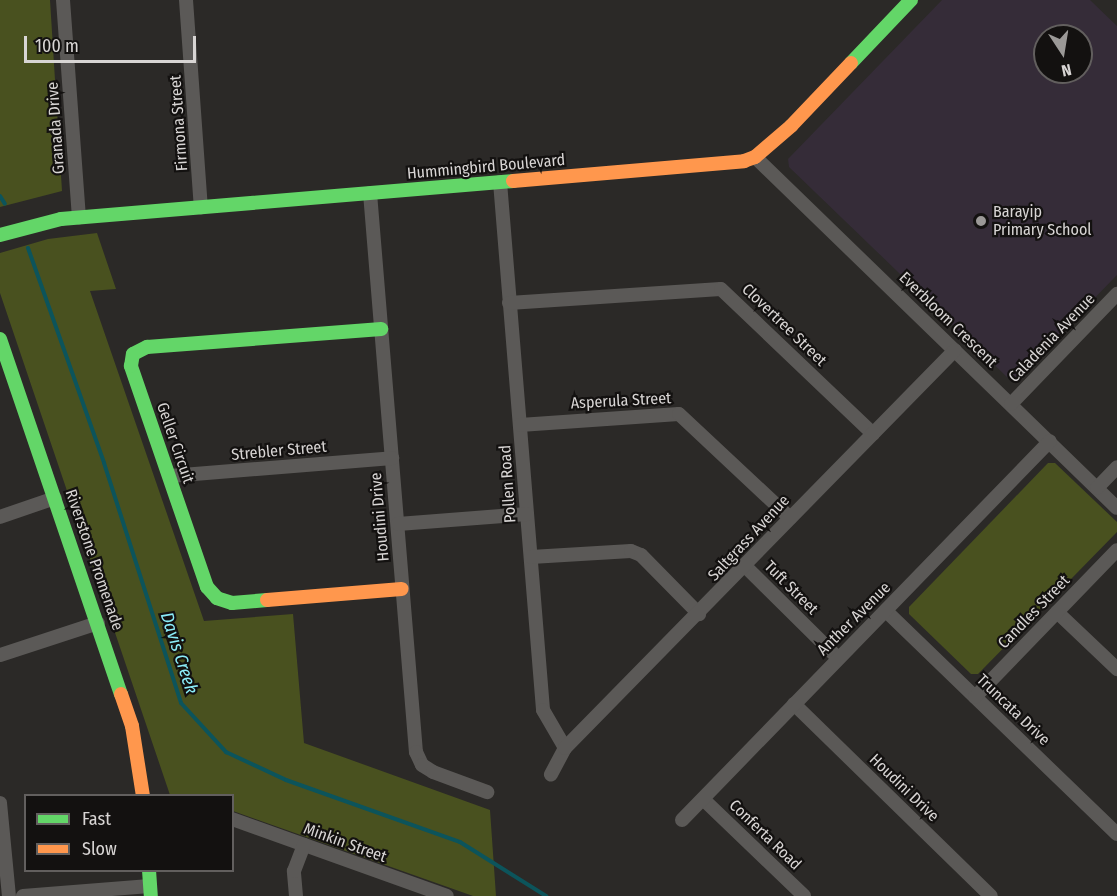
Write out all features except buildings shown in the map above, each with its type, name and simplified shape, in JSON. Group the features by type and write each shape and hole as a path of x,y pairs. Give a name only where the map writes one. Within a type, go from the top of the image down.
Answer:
{"street":[{"name":"Granada Drive","path":"63,0 79,217"},
{"name":"Firmona Street","path":"186,0 201,207"},
{"path":"755,157 791,126 911,0"},
{"name":"Hummingbird Boulevard","path":"0,235 37,223 79,217 500,182 755,157"},
{"name":"Everbloom Crescent","path":"755,157 1117,508"},
{"name":"Pollen Road","path":"500,182 543,710 565,748"},
{"name":"Houdini Drive","path":"370,193 417,759 433,772 487,792"},
{"name":"Clovertree Street","path":"509,303 721,290 873,434"},
{"name":"Caladenia Avenue","path":"1011,404 1117,294"},
{"name":"Geller Circuit","path":"381,329 136,351 132,370 207,587 224,602 402,589"},
{"name":"Riverstone Promenade","path":"0,339 6,376 55,498 135,737 143,794"},
{"name":"Saltgrass Avenue","path":"565,748 746,567 790,518 955,350"},
{"name":"Asperula Street","path":"520,425 679,414 790,518"},
{"name":"Anther Avenue","path":"682,820 1050,441"},
{"name":"Strebler Street","path":"170,476 392,458"},
{"path":"1097,488 1117,467"},
{"path":"0,517 55,498"},
{"path":"398,524 527,514"},
{"name":"Candles Street","path":"975,697 1117,550"},
{"path":"531,557 631,551 641,555 699,614"},
{"name":"Tuft Street","path":"746,567 838,658"},
{"name":"Truncata Drive","path":"886,611 1117,834"},
{"path":"1057,612 1117,669"},
{"path":"0,656 98,623"},
{"name":"Houdini Drive","path":"794,704 991,896"},
{"path":"551,774 565,748"},
{"name":"Conferta Road","path":"703,799 804,896"},
{"path":"0,803 9,896"},
{"name":"Minkin Street","path":"234,820 440,895"},
{"path":"296,896 295,866 304,845"},
{"path":"22,896 151,891 149,872"}],"shaded area":[{"name":"Barayip Primary School","path":"942,0 1090,0 1117,26 1117,275 1016,379 1009,379 789,167 788,159"}],"green space":[{"path":"0,0 50,0 62,191 0,207"},
{"path":"97,233 116,289 90,291 204,621 293,614 304,743 490,810 496,896 473,896 234,811 234,794 170,794 0,293 0,253 48,239"},
{"path":"1048,463 1055,463 1117,522 1117,532 978,674 971,674 909,614 909,607"}],"waterway":[{"name":"Davis Creek","path":"0,196 5,204"},
{"name":"Davis Creek","path":"28,248 104,463 181,703 226,752 286,780 460,842 546,896"}],"traffic: fast":[{"path":"851,63 911,0"},
{"path":"0,235 61,219 513,181"},
{"path":"267,600 232,603 217,598 207,587 131,366 133,354 147,347 381,329"},
{"path":"0,339 121,694"},
{"path":"149,872 151,896"}],"traffic: slow":[{"path":"513,181 744,161 755,157 791,126 851,63"},
{"path":"267,600 402,589"},
{"path":"121,694 132,726 143,794"}],"place":[{"name":"Barayip Primary School","path":"981,221"}]}
